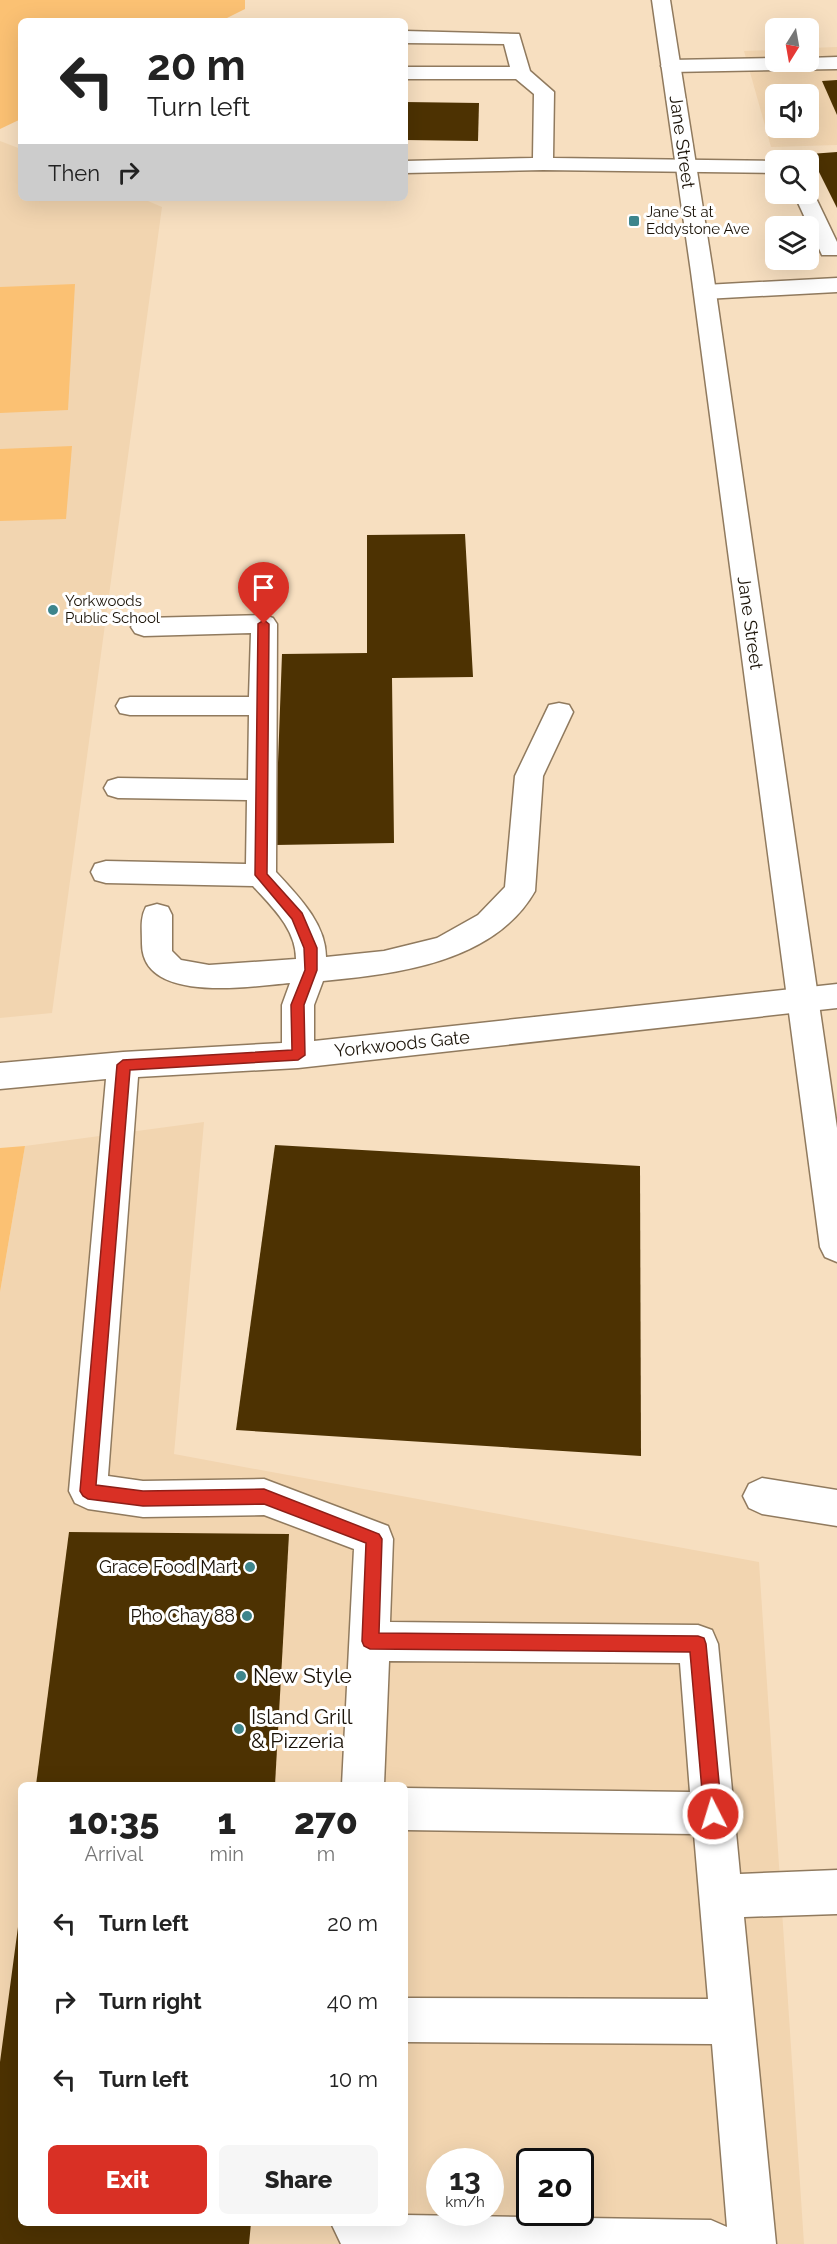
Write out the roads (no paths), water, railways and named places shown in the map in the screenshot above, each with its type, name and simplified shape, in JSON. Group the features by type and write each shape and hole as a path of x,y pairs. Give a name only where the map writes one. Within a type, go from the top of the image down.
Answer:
{"main road":[{"name":"Jane Street","path":"661,0 684,167 705,292 837,1247"},
{"path":"408,37 512,38 521,73 544,92 543,164"},
{"path":"671,66 837,63"},
{"path":"408,73 521,73"},
{"path":"408,167 543,164 765,167"},
{"path":"809,204 830,250 837,249"},
{"path":"705,292 837,285"},
{"path":"144,627 264,624 261,875 297,916 311,948 311,970 298,1005 298,1055"},
{"path":"130,706 263,706"},
{"path":"157,915 157,954 172,970 209,977 384,963 446,948 489,923 520,891 529,776 559,712"},
{"path":"118,788 262,790"},
{"path":"106,872 261,875"},
{"name":"Yorkwoods Gate","path":"0,1076 123,1065 298,1055 802,1002 837,996"},
{"path":"123,1065 88,1491 143,1499 264,1497 374,1539 363,1782"},
{"path":"762,1496 837,1508"},
{"path":"370,1641 698,1644 752,2244"},
{"path":"408,1809 713,1814"},
{"path":"720,1896 837,1892"},
{"path":"408,2020 732,2022"},
{"path":"357,2226 365,2238 711,2244"}],"place":[{"name":"Jane St at Eddystone Ave","path":"634,221"},
{"name":"Yorkwoods Public School","path":"53,610"},
{"name":"Grace Food Mart","path":"250,1567"},
{"name":"Pho Chay 88","path":"247,1616"},
{"name":"New Style","path":"241,1676"},
{"name":"Island Grill & Pizzeria","path":"239,1729"}]}
